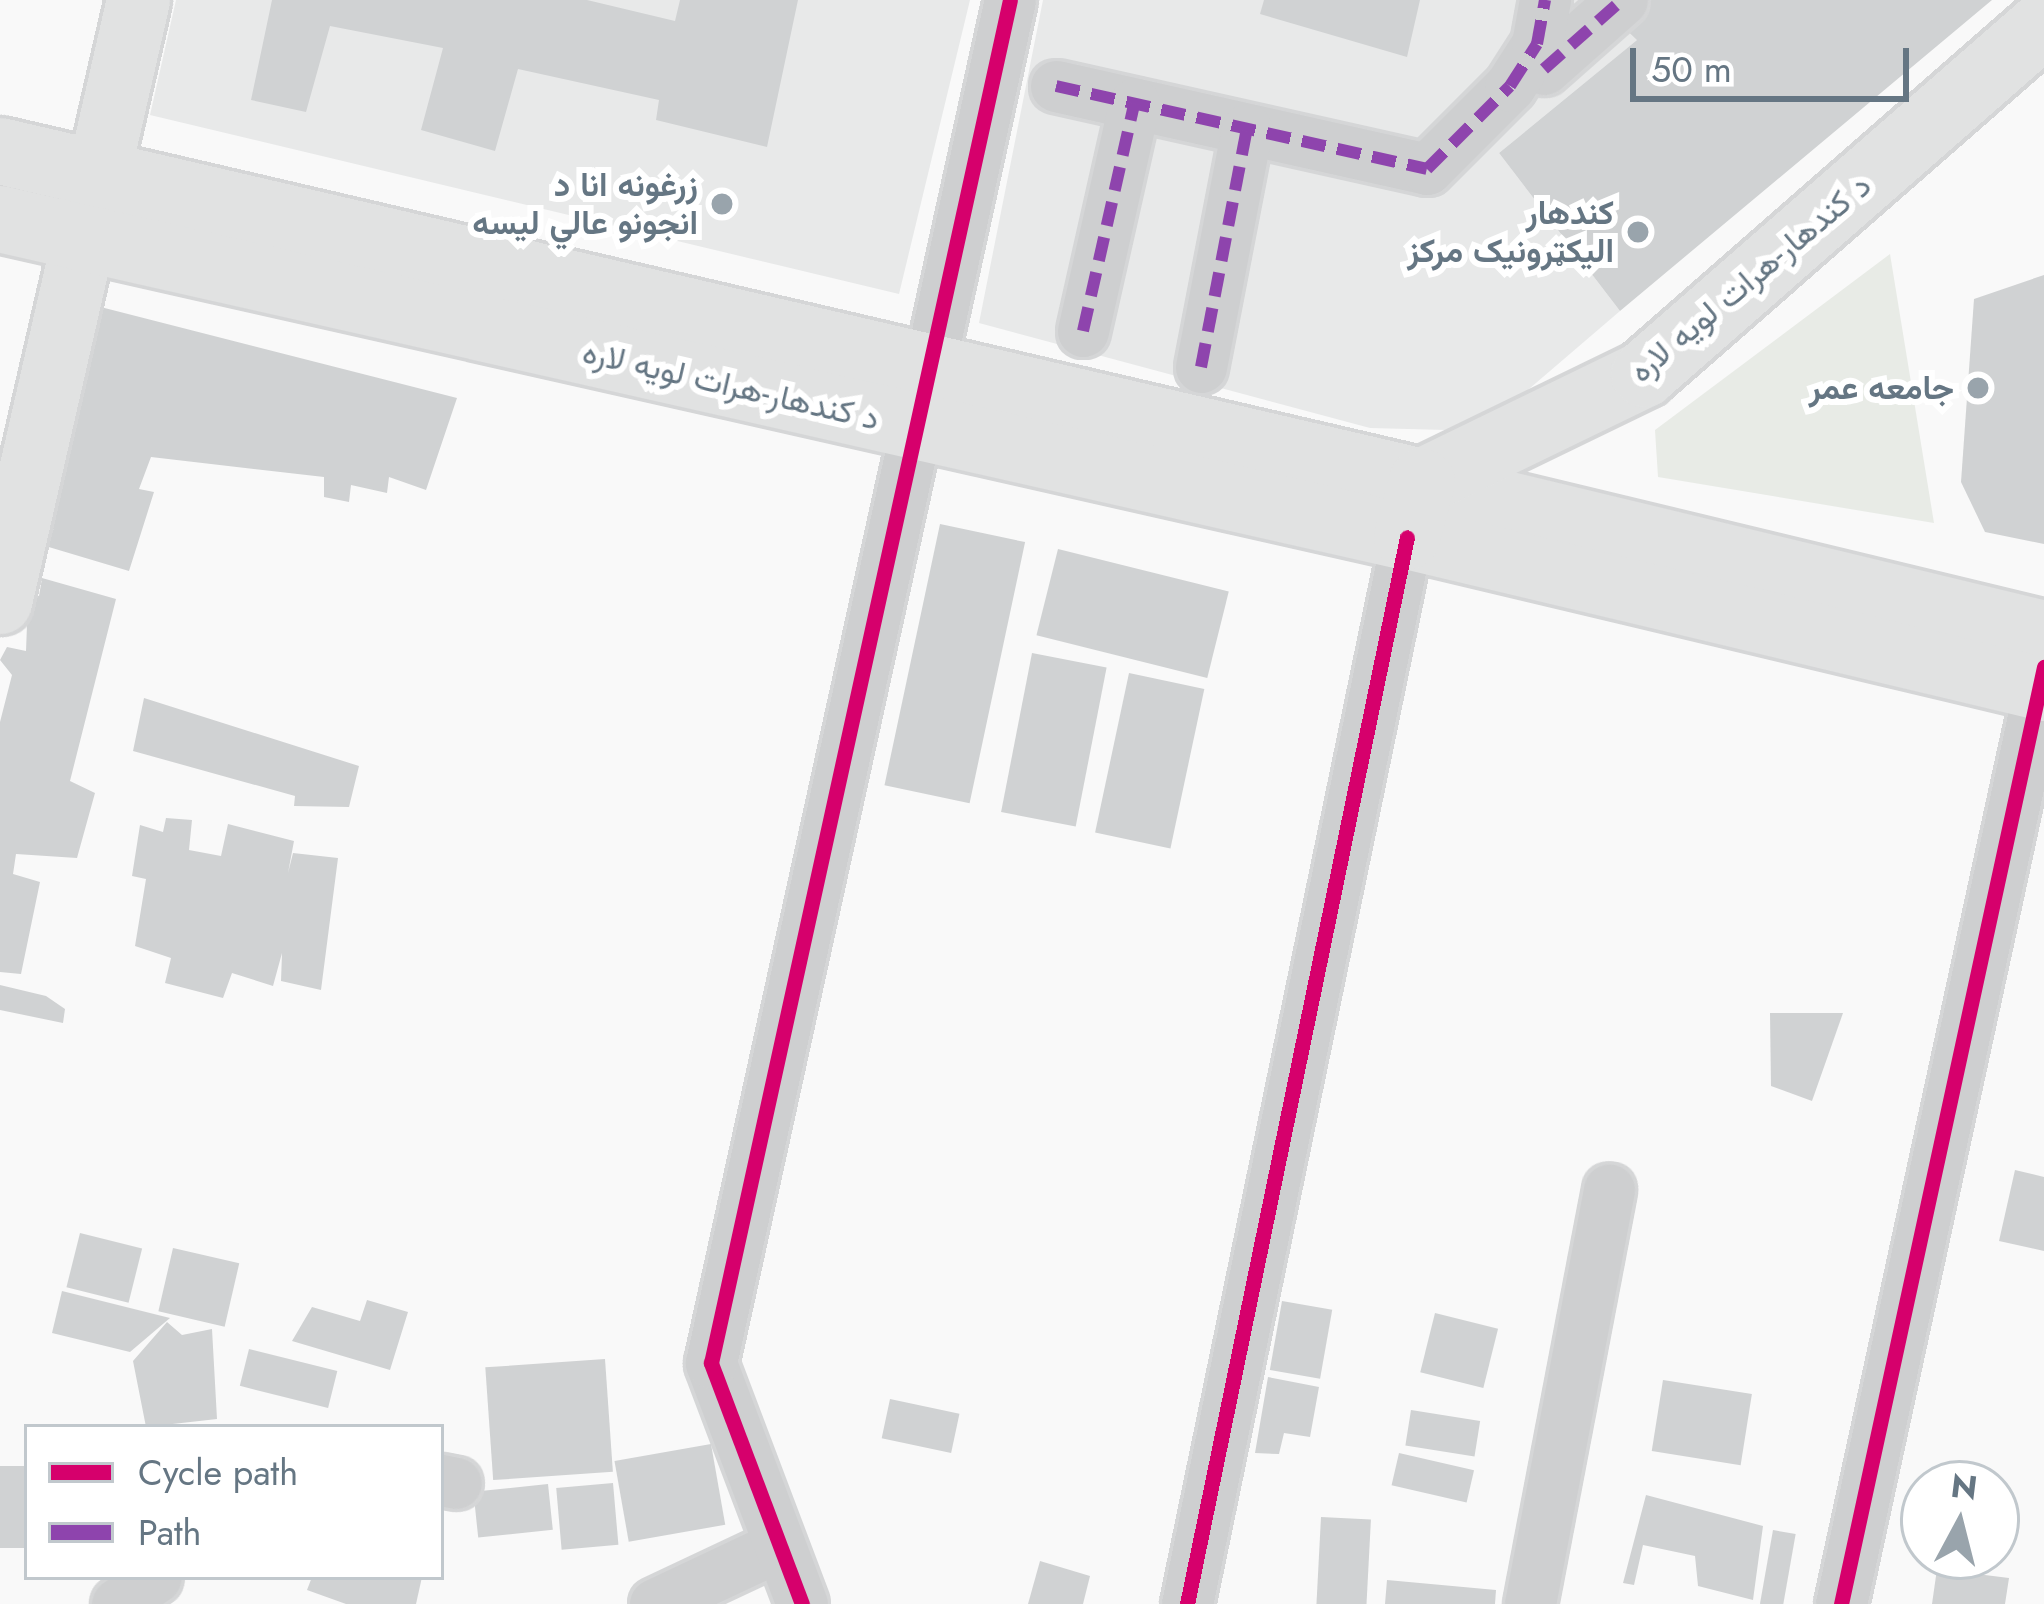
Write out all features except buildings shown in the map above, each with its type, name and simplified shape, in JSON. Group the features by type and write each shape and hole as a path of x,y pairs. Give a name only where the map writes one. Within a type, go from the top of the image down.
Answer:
{"highway":[{"name":"د کندهار-هرات لويه لاره","path":"0,219 83,239 918,396 1415,509 1644,374 2044,24"},
{"name":"د کندهار-هرات لويه لاره","path":"0,152 918,396"}],"main road":[{"path":"0,602 138,0"},
{"path":"1415,509 2042,669"}],"street":[{"path":"802,1604 711,1363 918,396 1010,0"},
{"path":"1056,86 1426,169 1510,86 1537,44 1545,0"},
{"path":"1544,69 1622,0"},
{"path":"1083,331 1134,104"},
{"path":"1201,367 1247,129"},
{"path":"1187,1604 1415,509"},
{"path":"1841,1604 2042,669"},
{"path":"1530,1604 1609,1189"},
{"path":"655,1604 778,1546"},
{"path":"117,1604 152,1580"}],"shaded area":[{"name":"زرغونه انا د انجونو عالي لیسه","path":"176,0 970,0 899,294 150,115"},
{"path":"1043,0 1686,0 1499,153 1620,311 1502,412 1446,430 1370,428 979,323"},
{"path":"1890,254 1934,523 1658,477 1655,430"}],"marked path":[{"path":"1056,86 1427,169 1510,86 1537,44 1545,0"},
{"path":"1544,69 1622,0"},
{"path":"1083,331 1134,104"},
{"path":"1201,367 1247,129"}],"cycle path":[{"path":"802,1604 711,1363 1010,0"},
{"path":"1187,1604 1407,537"},
{"path":"1841,1604 2044,667"}],"place":[{"name":"زرغونه انا د انجونو عالي لیسه","path":"722,204"},
{"name":"کندهار الیکټرونیک مرکز","path":"1638,232"},
{"name":"جامعه عمر","path":"1978,388"}]}
